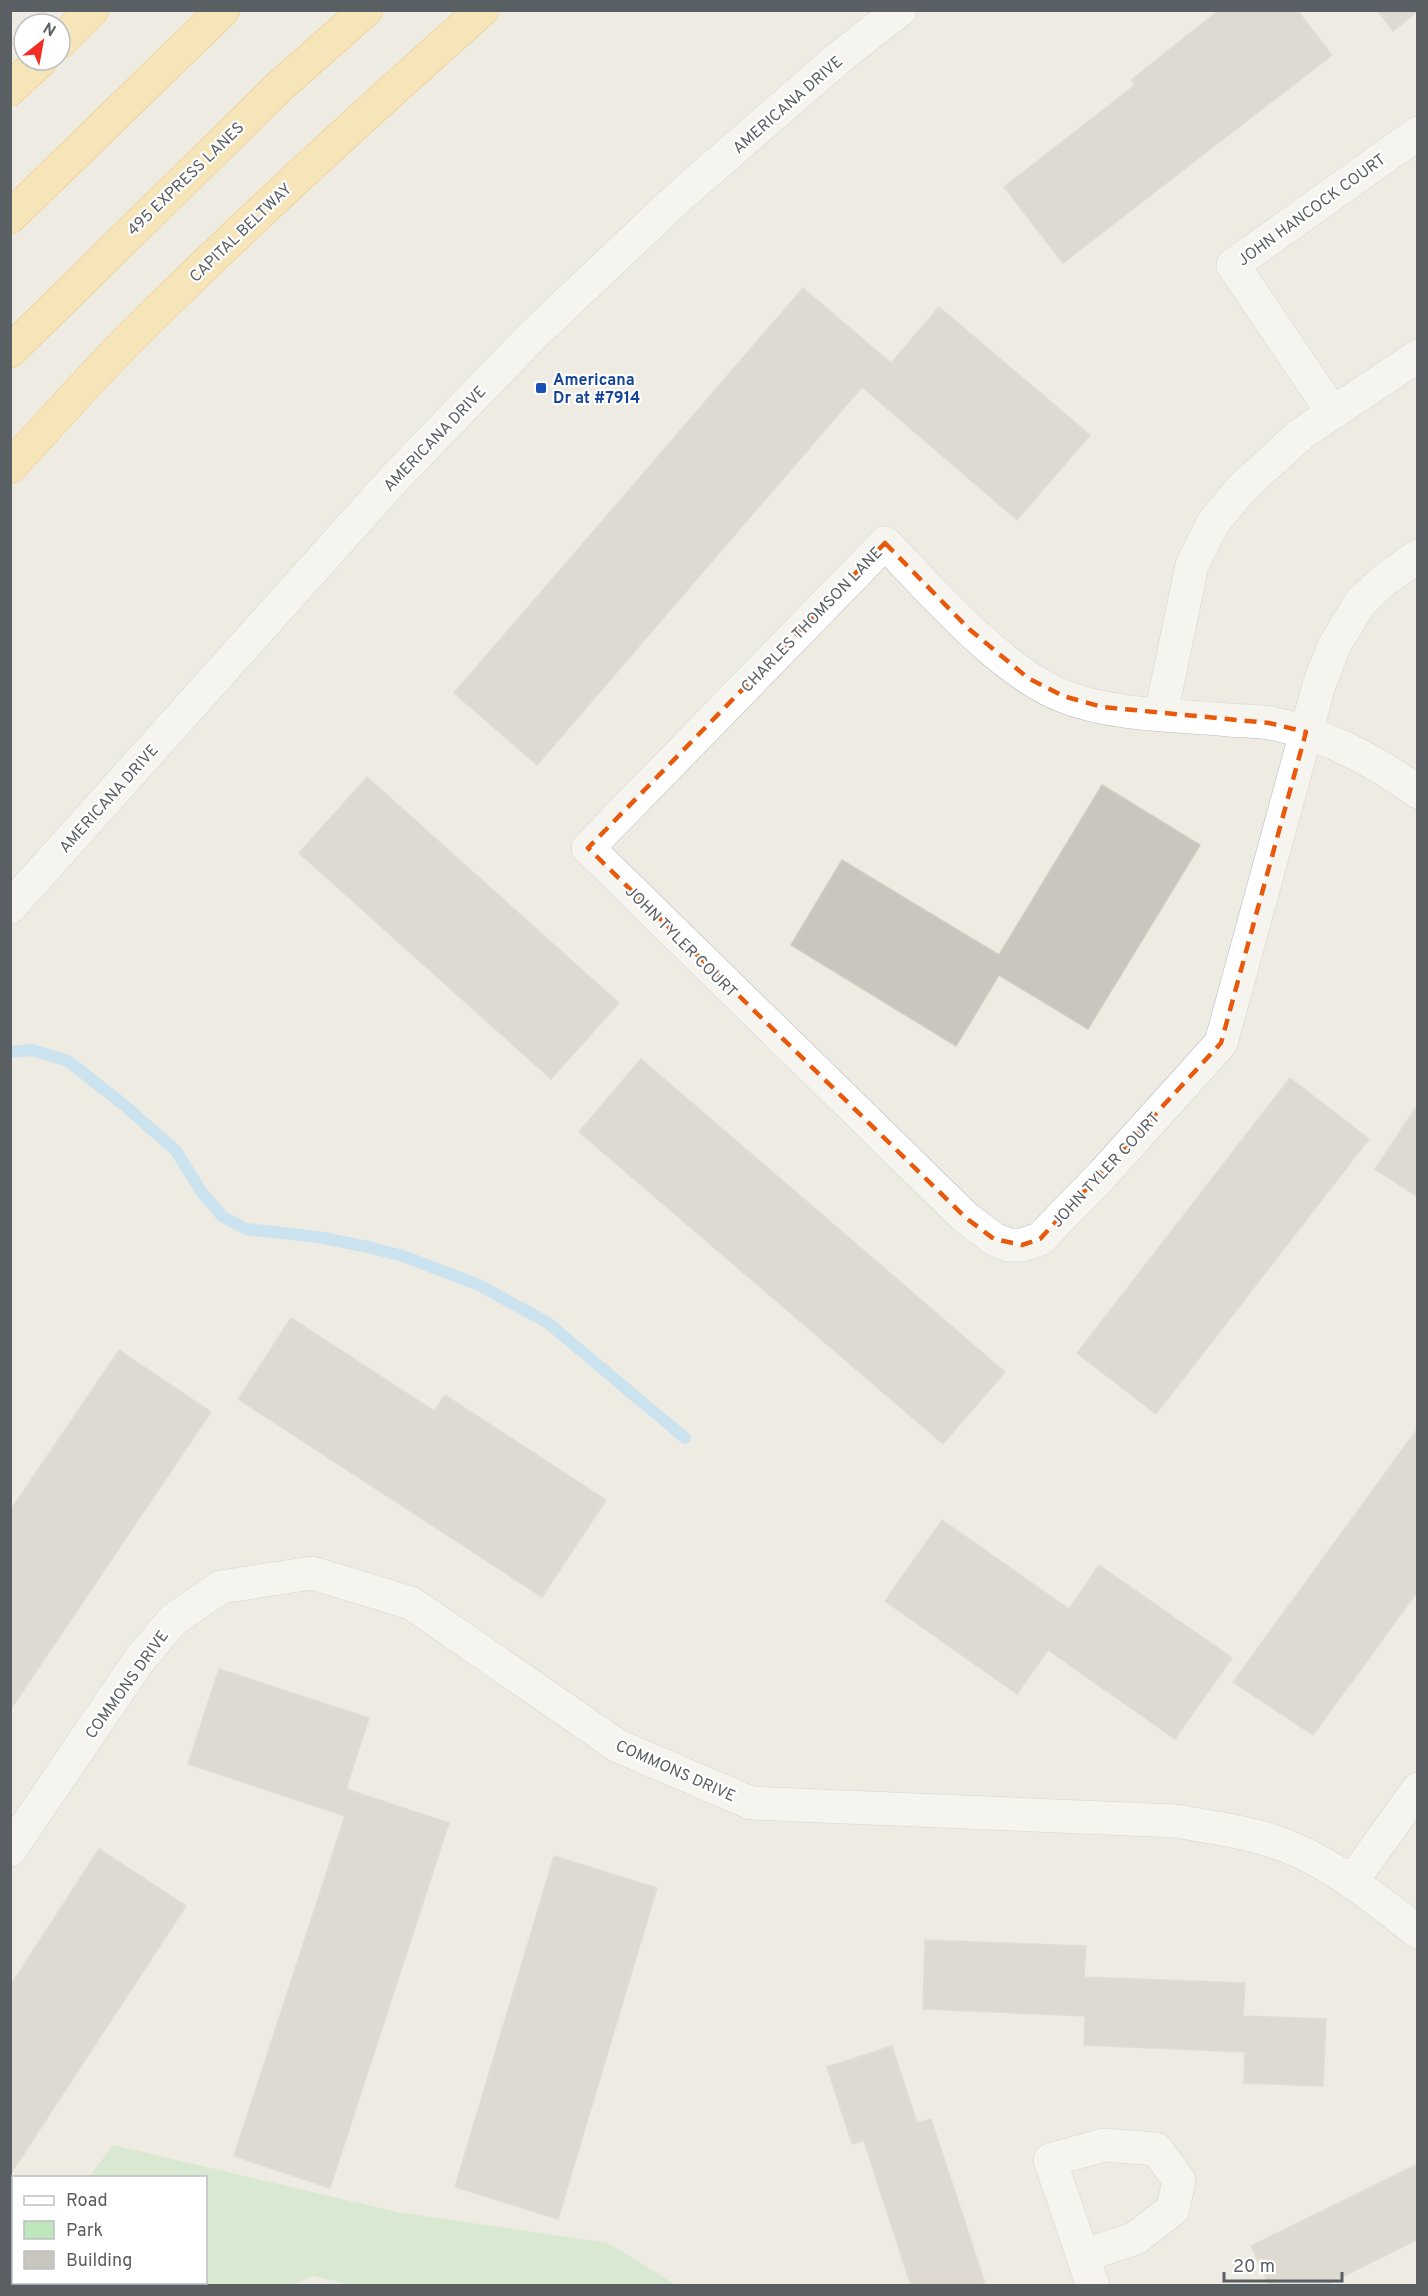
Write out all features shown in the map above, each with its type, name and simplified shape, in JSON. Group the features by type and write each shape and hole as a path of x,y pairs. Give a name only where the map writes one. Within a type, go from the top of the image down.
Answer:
{"highway":[{"path":"72,30 92,10"},
{"path":"10,217 223,10"},
{"name":"495 EXPRESS LANES","path":"10,351 280,86 366,10"},
{"name":"CAPITAL BELTWAY","path":"10,467 134,335 270,203 482,10"},
{"path":"10,89 28,72"}],"street":[{"name":"AMERICANA DRIVE","path":"10,907 393,480 534,334 680,196 841,56 900,10"},
{"name":"JOHN HANCOCK COURT","path":"1333,413 1233,265 1418,133"},
{"path":"1161,714 1192,565 1213,523 1241,489 1301,434 1418,356"},
{"name":"CHARLES THOMSON LANE","path":"588,848 885,543 969,629 1028,678 1063,696 1102,707 1269,723 1306,732 1359,754 1418,792"},
{"name":"JOHN TYLER COURT","path":"588,848 966,1218 994,1239 1008,1245 1022,1245 1040,1239 1103,1174 1221,1043 1319,684 1334,645 1360,603 1383,581 1418,556"},
{"name":"COMMONS DRIVE","path":"10,1850 140,1659 174,1619 221,1587 312,1573 411,1603 618,1746 751,1803 1176,1821 1238,1831 1295,1850 1352,1881 1418,1932"},
{"path":"1352,1881 1418,1789"}],"highlighted area":[{"path":"885,543 969,629 1028,678 1063,696 1102,707 1269,723 1306,732 1221,1043 1040,1239 1022,1245 994,1239 966,1218 588,848"}],"green space":[{"path":"113,2145 397,2212 608,2243 676,2285 356,2286 313,2276 288,2286 11,2285 207,2284 207,2176 90,2176"}],"building":[{"path":"1219,10 1297,10 1332,55 1063,263 1004,187 1135,85 1131,80"},
{"path":"1377,10 1418,10 1418,11 1393,31"},
{"path":"803,288 891,363 939,307 1090,435 1017,520 862,387 537,765 454,693"},
{"path":"367,777 619,1003 551,1079 299,853"},
{"path":"1102,785 1200,845 1088,1029 999,975 956,1046 791,945 842,860 999,955"},
{"path":"641,1059 1005,1372 943,1444 579,1132"},
{"path":"1290,1078 1369,1139 1156,1414 1077,1353"},
{"path":"1418,1104 1418,1197 1375,1169"},
{"path":"291,1318 434,1411 445,1395 606,1500 542,1597 238,1399"},
{"path":"119,1350 211,1412 10,1710 10,1511"},
{"path":"1418,1428 1418,1591 1313,1735 1233,1682"},
{"path":"942,1520 1069,1609 1099,1565 1232,1658 1175,1739 1048,1650 1017,1694 885,1601"},
{"path":"219,1669 369,1718 346,1789 449,1823 330,2188 234,2156 345,1816 188,1764"},
{"path":"99,1849 186,1906 10,2175 10,1986"},
{"path":"554,1856 657,1888 558,2219 455,2187"},
{"path":"925,1940 1086,1946 1084,1977 1245,1983 1243,2016 1326,2019 1323,2086 1244,2083 1245,2052 1084,2045 1085,2016 923,2009"},
{"path":"892,2046 917,2123 931,2119 986,2286 911,2286 864,2141 852,2144 827,2067"},
{"path":"1418,2164 1418,2239 1324,2286 1270,2286 1251,2246"}],"waterway":[{"path":"10,1052 32,1050 68,1061 124,1105 176,1151 203,1194 223,1217 246,1229 318,1237 403,1256 479,1285 548,1323 685,1438"}],"place":[{"name":"Americana Dr at #7914","path":"541,388"}]}
